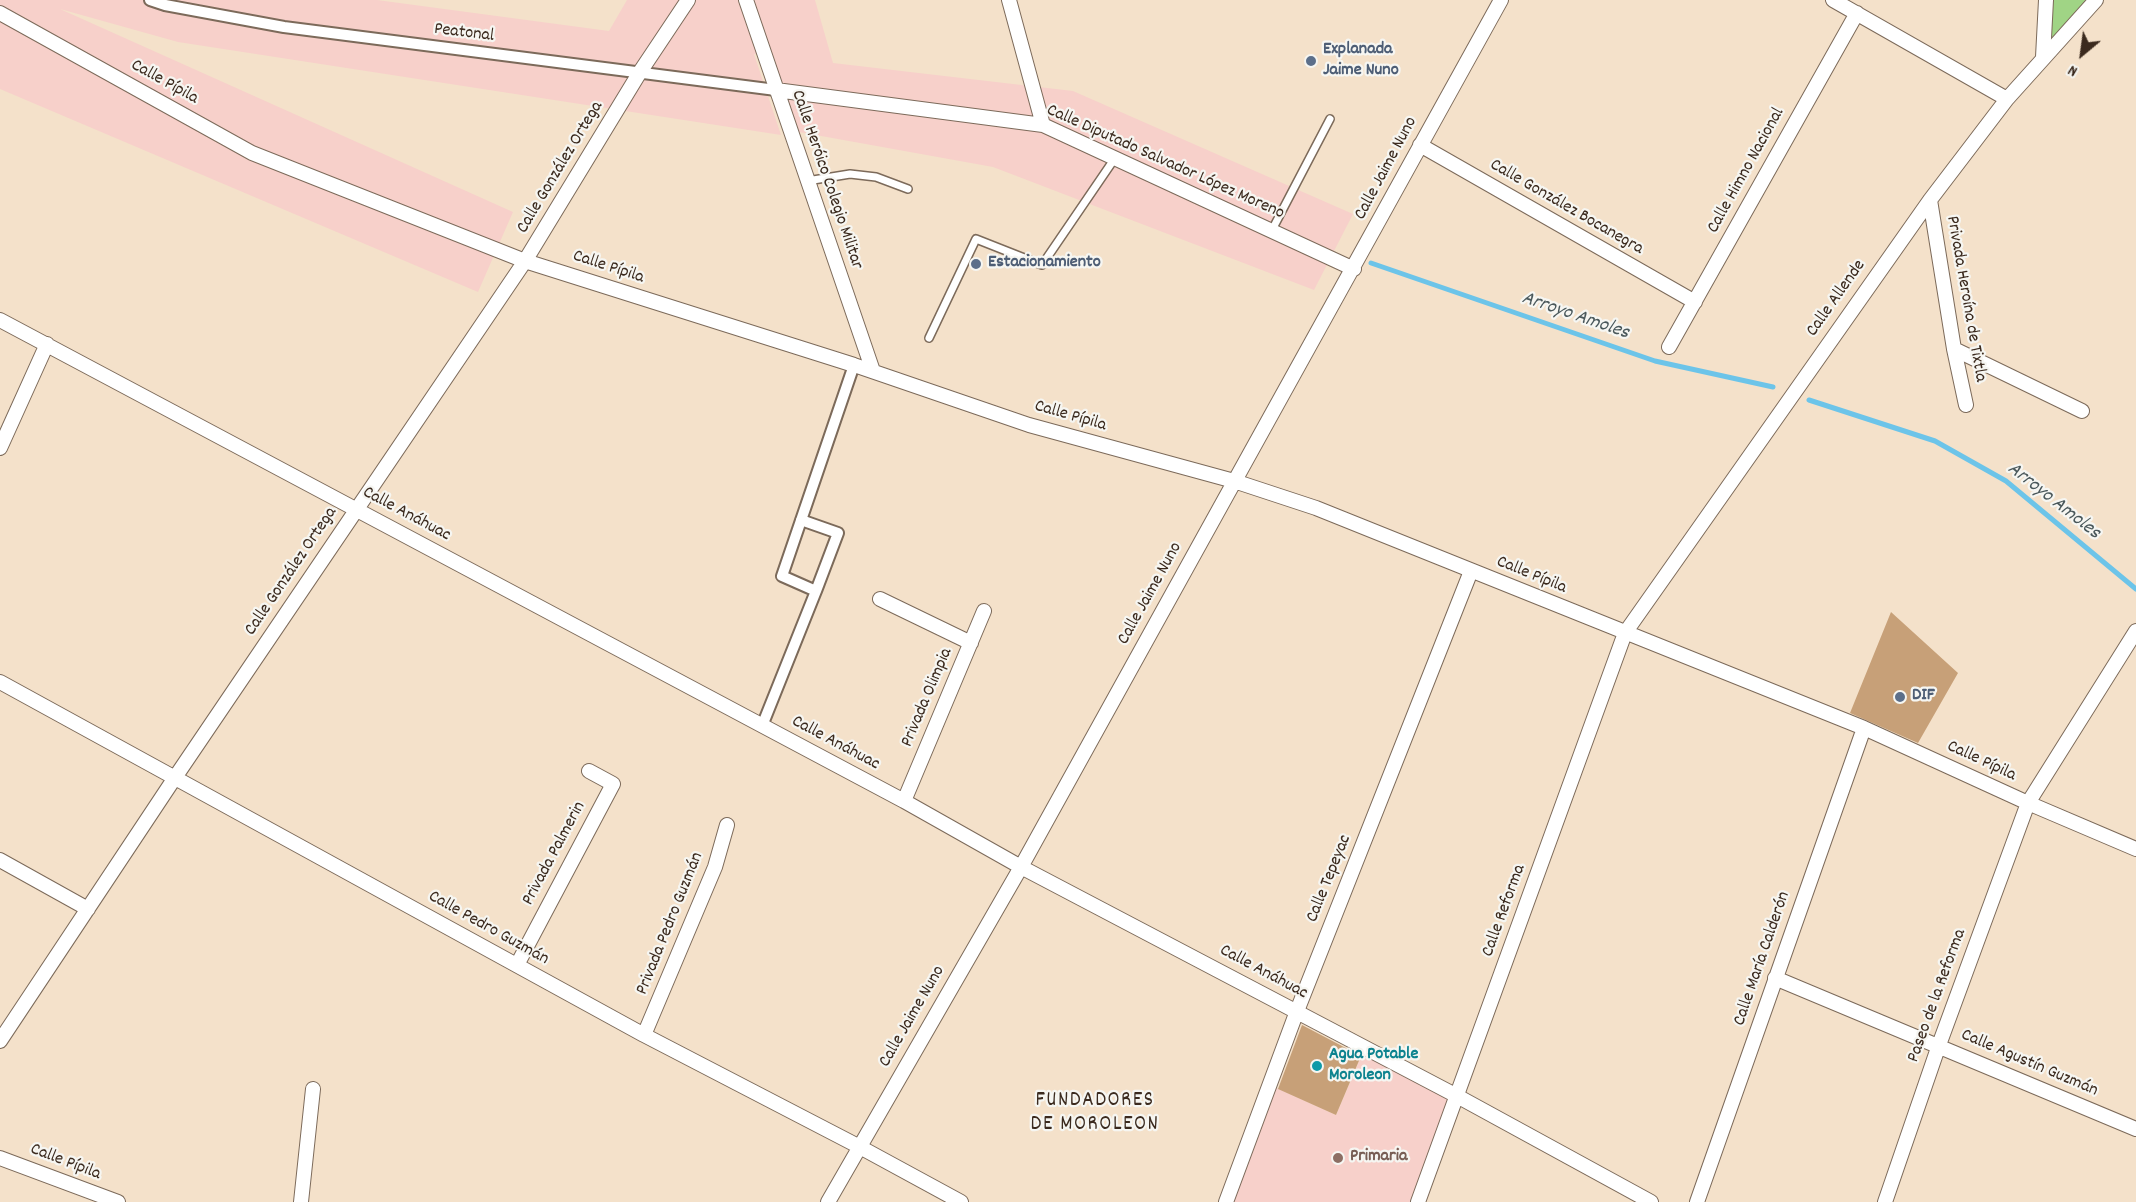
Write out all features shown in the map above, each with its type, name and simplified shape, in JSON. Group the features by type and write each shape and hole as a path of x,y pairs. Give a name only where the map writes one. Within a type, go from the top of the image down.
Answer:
{"street":[{"name":"Peatonal","path":"150,0 165,5 284,27 776,90"},
{"name":"Calle González Ortega","path":"0,1041 174,779 525,261 640,72 688,0"},
{"name":"Calle Heróico Colegio Militar","path":"746,0 873,371"},
{"path":"1009,0 1043,125"},
{"name":"Calle Jaime Nuno","path":"828,1202 858,1146 1021,867 1501,0"},
{"path":"1833,0 2007,99"},
{"path":"2043,57 2046,0"},
{"name":"Calle Allende","path":"1625,633 1930,200 2007,99 2096,0"},
{"name":"Calle Pípila","path":"0,13 252,153 525,261 873,371 1029,425 1234,481 1316,508 1864,728 2028,803 2136,849"},
{"name":"Calle Himno Nacional","path":"1669,347 1857,13"},
{"name":"Calle Diputado Salvador López Moreno","path":"776,90 1043,125 1354,269"},
{"name":"Calle González Bocanegra","path":"1420,145 1695,302"},
{"name":"Privada Heroína de Tixtla","path":"1930,200 1954,349 1966,405"},
{"name":"Calle Anáhuac","path":"0,320 904,801 1021,867 1457,1096 1651,1202"},
{"path":"0,448 47,344"},
{"path":"1954,349 2082,411"},
{"path":"816,591 782,576 854,365"},
{"path":"762,726 838,533 801,520"},
{"name":"Calle Tepeyac","path":"1226,1202 1297,1011 1471,571"},
{"name":"Privada Olimpia","path":"880,599 971,643"},
{"name":"Privada Olimpia","path":"904,801 984,611"},
{"name":"Paseo de la Reforma","path":"1885,1202 1939,1045 2028,803 2136,631"},
{"name":"Calle Reforma","path":"1419,1202 1625,633"},
{"name":"Calle Pedro Guzmán","path":"0,682 644,1035 961,1202"},
{"name":"Calle María Calderón","path":"1697,1202 1864,728"},
{"name":"Privada Palmerin","path":"517,965 613,784 589,771"},
{"name":"Privada Pedro Guzmán","path":"644,1035 715,867 727,825"},
{"path":"0,860 88,909"},
{"name":"Calle Agustín Guzmán","path":"1775,978 2136,1129"},
{"path":"0,1015 13,1022"},
{"path":"301,1202 313,1089"},
{"name":"Calle Pípila","path":"0,1158 118,1202"}],"lane":[{"path":"1272,230 1330,119"},
{"path":"928,338 976,239 1042,265 1115,158"},
{"path":"807,181 850,174 876,177 908,189"}],"shaded area":[{"path":"0,0 377,0 609,31 627,0 815,0 833,63 1073,91 1353,214 1314,290 993,167 799,132 772,56 754,54 781,135 178,42 60,9 513,212 478,292 0,89"},
{"name":"Primaria","path":"1365,1047 1457,1096 1418,1202 1226,1202 1270,1085 1336,1115"}],"green space":[{"path":"2046,0 2096,0 2043,57"}],"building":[{"name":"DIF","path":"1891,612 1958,673 1918,743 1850,713"},
{"name":"Agua Potable Moroleon","path":"1302,1025 1361,1056 1336,1115 1278,1089"}],"waterway":[{"name":"Arroyo Amoles","path":"1371,263 1655,361 1773,387"},
{"name":"Arroyo Amoles","path":"1809,400 1935,441 2006,481 2136,589"}],"place":[{"name":"Explanada Jaime Nuno","path":"1311,61"},
{"name":"Estacionamiento","path":"976,264"},
{"name":"DIF","path":"1900,697"},
{"name":"Agua Potable Moroleon","path":"1317,1066"},
{"name":"Primaria","path":"1338,1158"}],"district":[{"name":"FUNDADORES DE MOROLEON","path":"1095,1114"}]}
